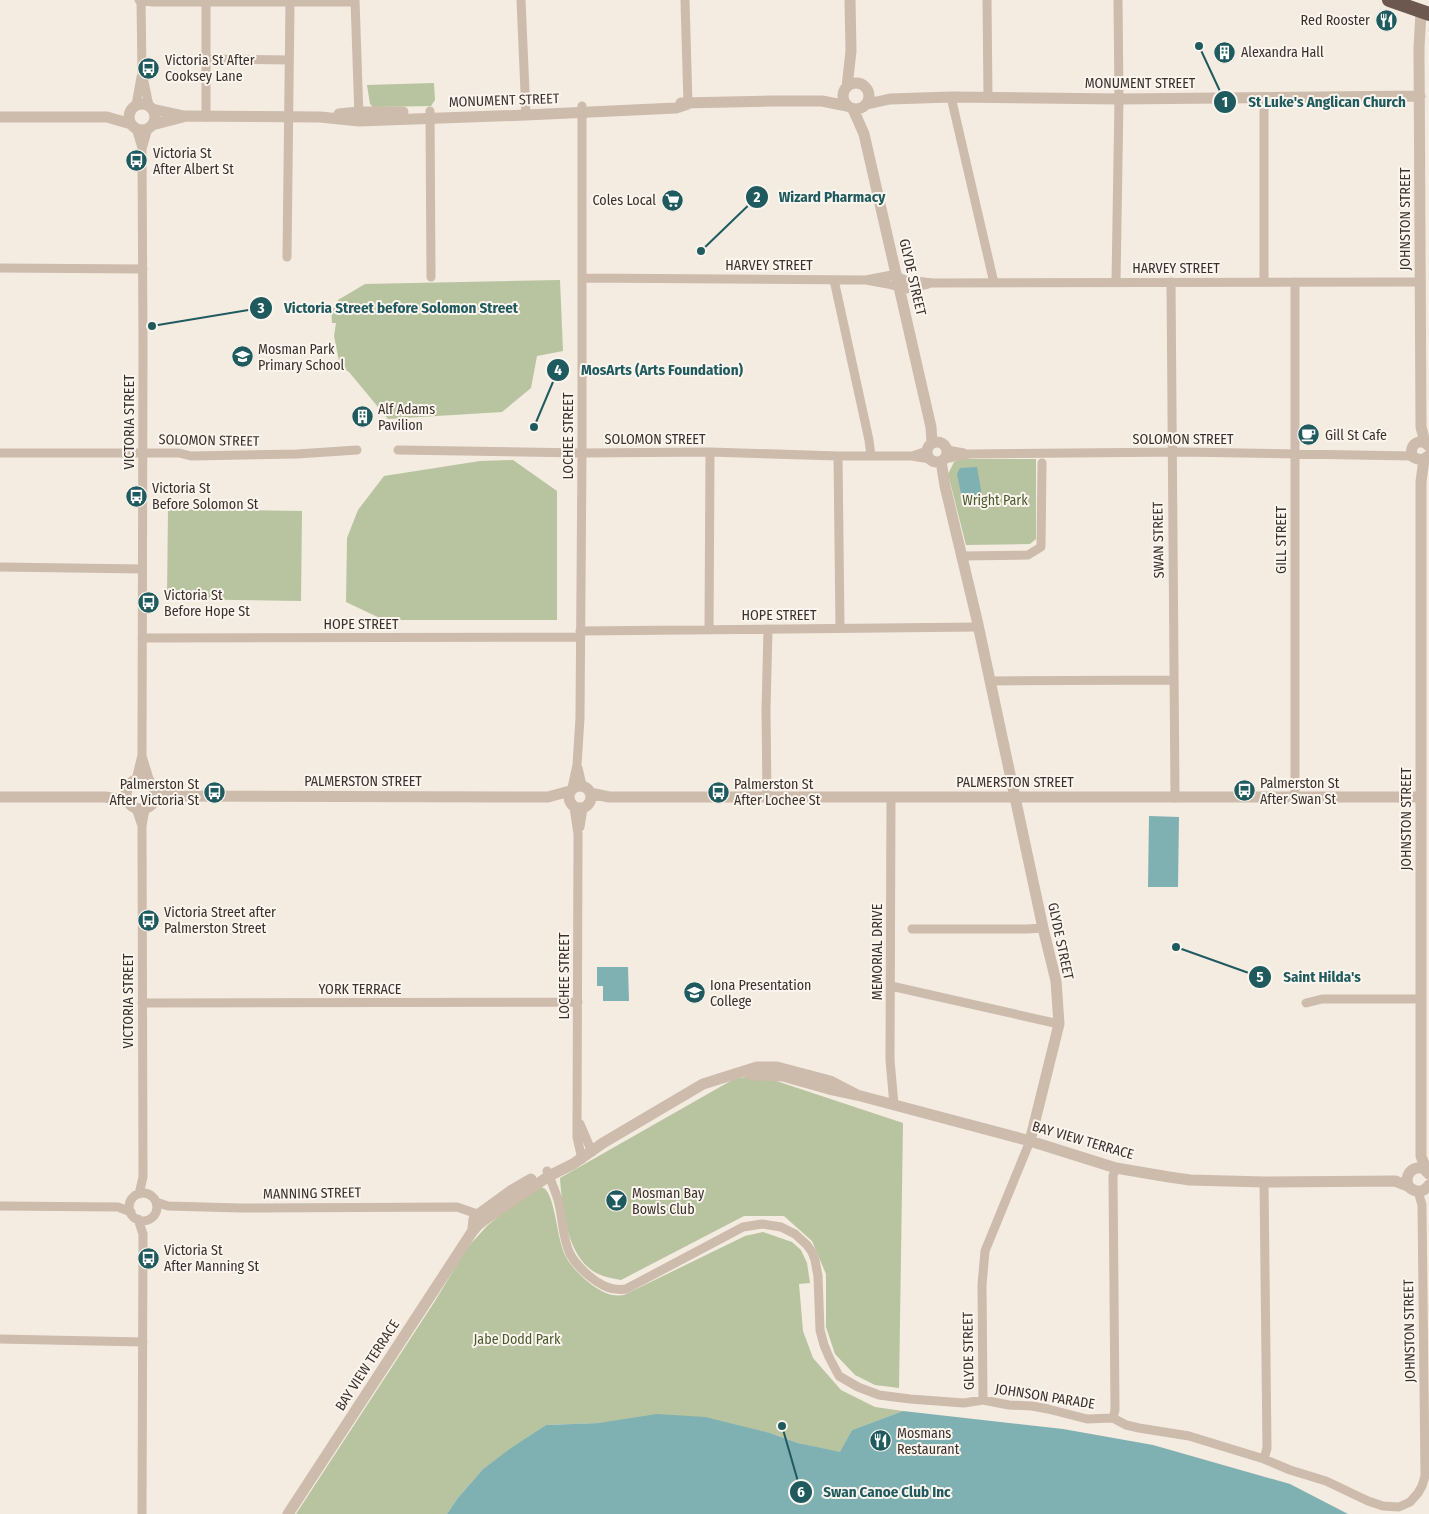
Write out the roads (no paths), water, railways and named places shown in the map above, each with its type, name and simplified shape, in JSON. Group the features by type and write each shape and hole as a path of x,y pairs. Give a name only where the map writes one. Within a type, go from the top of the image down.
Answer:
{"highway":[{"path":"1389,0 1424,8"}],"street":[{"path":"0,117 107,117 142,126 155,117 142,72 141,0 153,2 355,1 359,116"},
{"path":"521,0 526,112"},
{"path":"685,0 688,104"},
{"path":"845,90 854,83 858,83 866,88 870,96 858,107 845,102 845,90 851,51 850,0"},
{"path":"987,0 988,98"},
{"path":"1116,282 1118,0"},
{"path":"206,2 206,117"},
{"path":"287,258 290,2"},
{"name":"JOHNSTON STREET","path":"1420,1171 1421,999 1425,897 1421,797 1421,482 1423,451 1421,427 1419,48 1424,8"},
{"path":"851,51 858,83"},
{"path":"206,59 289,60"},
{"path":"142,72 129,117 142,126"},
{"name":"MONUMENT STREET","path":"822,101 845,90"},
{"name":"MONUMENT STREET","path":"869,92 890,99"},
{"name":"MONUMENT STREET","path":"151,107 184,116 320,117 676,108 688,104 772,100 822,101 858,107 890,99 950,97 1118,99 1420,96"},
{"path":"950,97 994,283"},
{"path":"1264,97 1264,282"},
{"path":"107,117 142,104 151,107"},
{"name":"GLYDE STREET","path":"858,107 978,627 1056,981 1059,1024 1030,1141 985,1251 982,1285 984,1400"},
{"name":"LOCHEE STREET","path":"582,109 580,718 577,765 579,797 577,1137 586,1153"},
{"path":"430,115 431,277"},
{"name":"MONUMENT STREET","path":"142,126 184,116"},
{"name":"VICTORIA STREET","path":"136,780 142,755 142,126"},
{"path":"0,268 143,269"},
{"name":"HARVEY STREET","path":"582,278 866,280 892,275 898,282 906,280 933,283 1420,282"},
{"path":"834,280 871,456"},
{"name":"SWAN STREET","path":"1171,282 1175,798"},
{"name":"GILL STREET","path":"1295,282 1295,798"},
{"name":"SOLOMON STREET","path":"0,453 179,453 191,456 278,455 357,450"},
{"name":"SOLOMON STREET","path":"398,450 582,453 710,452 838,456 912,456 937,453 1171,452 1397,455 1423,451"},
{"path":"709,630 710,452"},
{"path":"838,456 840,628"},
{"path":"961,556 1028,556 1041,547 1042,463"},
{"path":"0,567 142,569"},
{"name":"HOPE STREET","path":"142,638 580,634 709,630 978,627"},
{"path":"767,798 766,710 768,629"},
{"path":"990,680 1173,680"},
{"name":"VICTORIA STREET","path":"142,755 153,786"},
{"path":"136,780 132,783 138,802 155,800 153,786"},
{"name":"PALMERSTON STREET","path":"136,780 146,780 153,786 179,796"},
{"name":"PALMERSTON STREET","path":"0,797 105,797 138,802 179,796 767,798 1421,797"},
{"name":"MEMORIAL DRIVE","path":"891,798 890,1060 894,1105"},
{"name":"VICTORIA STREET","path":"135,1196 143,1176 142,826 138,802"},
{"path":"912,929 1043,928"},
{"path":"891,986 1059,1024"},
{"path":"1306,1003 1322,999 1421,999"},
{"name":"YORK TERRACE","path":"142,1003 578,1002"},
{"name":"BAY VIEW TERRACE","path":"288,1514 480,1219 544,1176 703,1084 725,1078 757,1074 783,1076 1030,1141 1116,1168 1190,1180 1264,1182 1395,1181 1423,1188"},
{"path":"1113,1418 1115,1410 1114,1176 1116,1168"},
{"path":"1420,1171 1407,1179 1423,1188"},
{"name":"BAY VIEW TERRACE","path":"1395,1181 1420,1171"},
{"name":"VICTORIA STREET","path":"143,1176 154,1199"},
{"name":"JOHNSON PARADE","path":"544,1176 558,1200 569,1252 575,1261 597,1281 606,1287 617,1290 626,1289 743,1227 762,1224 781,1227 795,1234 807,1245 815,1260 818,1276 820,1330 824,1345 839,1376 858,1387 879,1395 964,1403 984,1400 1009,1406 1040,1407 1087,1418 1113,1418 1126,1425 1189,1436 1264,1459 1290,1470 1326,1481 1383,1506 1399,1507 1410,1502 1422,1486 1427,1457"},
{"path":"1264,1182 1267,1448 1264,1459"},
{"name":"JOHNSTON STREET","path":"1423,1188 1427,1457"},
{"path":"118,1207 143,1193 154,1199 157,1206 142,1234"},
{"path":"131,1212 130,1203 135,1196"},
{"name":"MANNING STREET","path":"154,1199 168,1206 240,1208 457,1207 480,1219"},
{"path":"0,1206 118,1207 131,1212 138,1219 142,1234 142,1514"},
{"path":"138,1219 152,1217 168,1206"},
{"path":"0,1339 143,1342"}],"water":[{"path":"977,467 982,496 962,498 957,474 960,468"},
{"path":"1149,816 1179,817 1178,887 1148,887"},
{"path":"597,967 628,967 629,1001 603,1001 603,986 597,986"},
{"path":"903,1411 1063,1429 1153,1445 1290,1484 1348,1514 447,1514 457,1499 483,1469 546,1425 599,1423 657,1414 705,1417 770,1433 798,1443 840,1452 852,1430"}],"place":[{"name":"Red Rooster","path":"1386,20"},
{"name":"St Luke's Anglican Church","path":"1199,46"},
{"name":"Alexandra Hall","path":"1225,52"},
{"name":"Victoria St After Cooksey Lane","path":"149,68"},
{"name":"Victoria St After Albert St","path":"137,161"},
{"name":"Coles Local","path":"672,200"},
{"name":"Wizard Pharmacy","path":"701,251"},
{"name":"Victoria Street before Solomon Street","path":"152,326"},
{"name":"Mosman Park Primary School","path":"242,357"},
{"name":"Alf Adams Pavilion","path":"362,417"},
{"name":"MosArts (Arts Foundation)","path":"534,427"},
{"name":"Gill St Cafe","path":"1309,435"},
{"name":"Victoria St Before Solomon St","path":"136,496"},
{"name":"Victoria St Before Hope St","path":"148,603"},
{"name":"Palmerston St After Swan St","path":"1244,791"},
{"name":"Palmerston St After Victoria St","path":"215,792"},
{"name":"Palmerston St After Lochee St","path":"718,792"},
{"name":"Victoria Street after Palmerston Street","path":"148,920"},
{"name":"Saint Hilda's","path":"1176,947"},
{"name":"Iona Presentation College","path":"694,993"},
{"name":"Mosman Bay Bowls Club","path":"616,1201"},
{"name":"Victoria St After Manning St","path":"148,1258"},
{"name":"Swan Canoe Club Inc","path":"782,1426"},
{"name":"Mosmans Restaurant","path":"881,1441"}],"park label":[{"name":"Wright Park","path":"995,500"},
{"name":"Jabe Dodd Park","path":"517,1339"}]}
